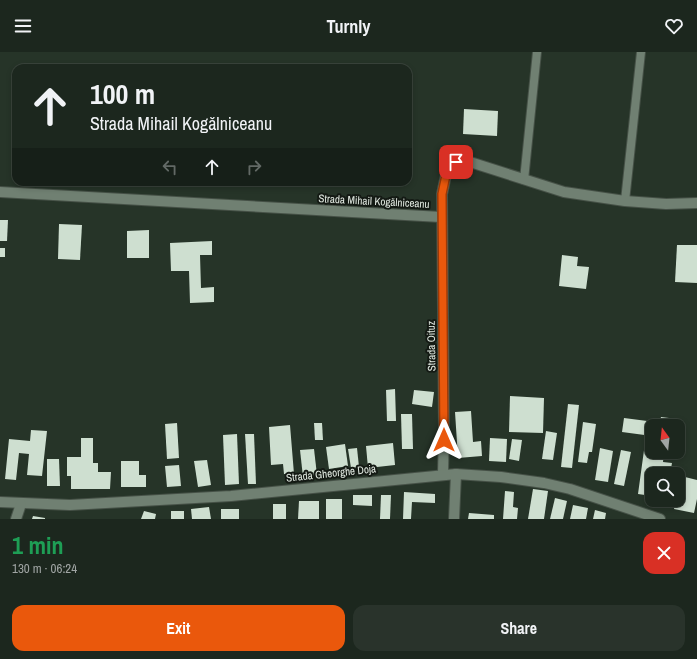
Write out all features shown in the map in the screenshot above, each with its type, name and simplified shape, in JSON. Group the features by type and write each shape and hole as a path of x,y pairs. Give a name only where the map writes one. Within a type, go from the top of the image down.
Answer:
{"street":[{"name":"Strada Mihail Kogălniceanu","path":"0,192 441,217 442,194 446,175 456,162 470,162 564,192 625,201 666,204 697,204"},
{"name":"Strada Oituz","path":"441,217 444,430 443,474"},
{"name":"Strada Gheorghe Doja","path":"0,502 70,505 231,496 443,474 456,474 501,477 544,483 570,489 660,519"},
{"path":"454,519 456,474"},
{"path":"16,519 21,504"}],"lane":[{"path":"524,180 537,52"},
{"path":"625,201 641,52"}],"building":[{"path":"464,109 498,111 497,136 463,134"},
{"path":"0,220 8,220 7,241 0,241"},
{"path":"59,224 82,225 80,260 58,259"},
{"path":"149,230 149,258 127,258 127,231"},
{"path":"212,241 212,255 200,255 201,288 214,287 214,302 190,303 189,271 171,271 170,243"},
{"path":"677,245 697,245 697,283 675,282"},
{"path":"0,248 5,248 5,257 0,257"},
{"path":"562,255 578,257 577,266 589,267 586,289 559,286"},
{"path":"395,389 396,421 387,421 386,390"},
{"path":"414,390 434,392 432,407 412,404"},
{"path":"510,396 544,398 543,433 509,432"},
{"path":"568,404 579,405 572,468 561,467"},
{"path":"471,411 473,442 481,441 482,456 458,458 455,412"},
{"path":"401,414 412,414 413,449 402,449"},
{"path":"661,417 669,418 669,419 661,419"},
{"path":"624,418 645,421 645,435 622,432"},
{"path":"583,422 596,424 592,452 589,452 587,463 578,462"},
{"path":"177,423 179,458 167,459 165,424"},
{"path":"314,423 322,423 323,440 315,440"},
{"path":"290,425 294,474 284,474 283,464 271,465 269,427"},
{"path":"31,430 47,431 42,476 27,475 29,454 19,453 16,480 5,479 9,439 30,441"},
{"path":"546,431 557,433 553,460 542,459"},
{"path":"237,434 239,484 225,485 223,435"},
{"path":"245,434 254,434 256,484 248,484"},
{"path":"81,438 93,438 93,463 98,463 98,472 111,472 110,489 71,489 71,476 67,476 67,457 81,457"},
{"path":"490,438 507,439 506,462 489,461"},
{"path":"512,439 522,440 519,461 509,459"},
{"path":"393,443 395,465 368,468 366,446"},
{"path":"645,443 645,459 663,459 663,462 672,463 671,467 645,467 645,495 638,494"},
{"path":"345,444 348,466 329,469 326,447"},
{"path":"357,448 359,467 351,468 348,449"},
{"path":"600,448 613,451 608,482 595,480"},
{"path":"314,449 317,475 303,477 300,450"},
{"path":"621,450 631,452 624,486 614,484"},
{"path":"47,459 59,459 60,486 47,486"},
{"path":"207,460 211,485 198,487 194,461"},
{"path":"121,461 139,461 139,475 146,475 146,487 121,487"},
{"path":"179,465 181,486 167,487 165,466"},
{"path":"685,477 697,480 697,499 694,513 674,509 674,507 685,507"},
{"path":"533,489 548,491 544,519 528,519"},
{"path":"505,491 514,492 513,507 518,508 517,519 503,519"},
{"path":"404,492 435,494 435,503 412,502 411,519 403,519"},
{"path":"353,495 372,495 372,506 353,505"},
{"path":"381,495 391,495 390,519 380,519"},
{"path":"555,498 567,501 563,519 550,519"},
{"path":"326,499 342,499 342,519 326,519"},
{"path":"299,501 319,501 319,519 298,519"},
{"path":"273,504 286,504 286,519 273,519"},
{"path":"573,505 588,508 586,519 570,519"},
{"path":"209,507 211,519 192,519 191,509"},
{"path":"221,509 239,509 239,519 221,519"},
{"path":"595,510 606,513 605,519 593,519"},
{"path":"144,511 156,514 155,519 141,519"},
{"path":"171,511 184,511 184,519 171,519"},
{"path":"469,513 494,515 494,519 468,519"},
{"path":"33,516 45,518 45,519 32,519"}],"route":[{"path":"444,440 441,217 442,194 446,175 456,162"}]}
